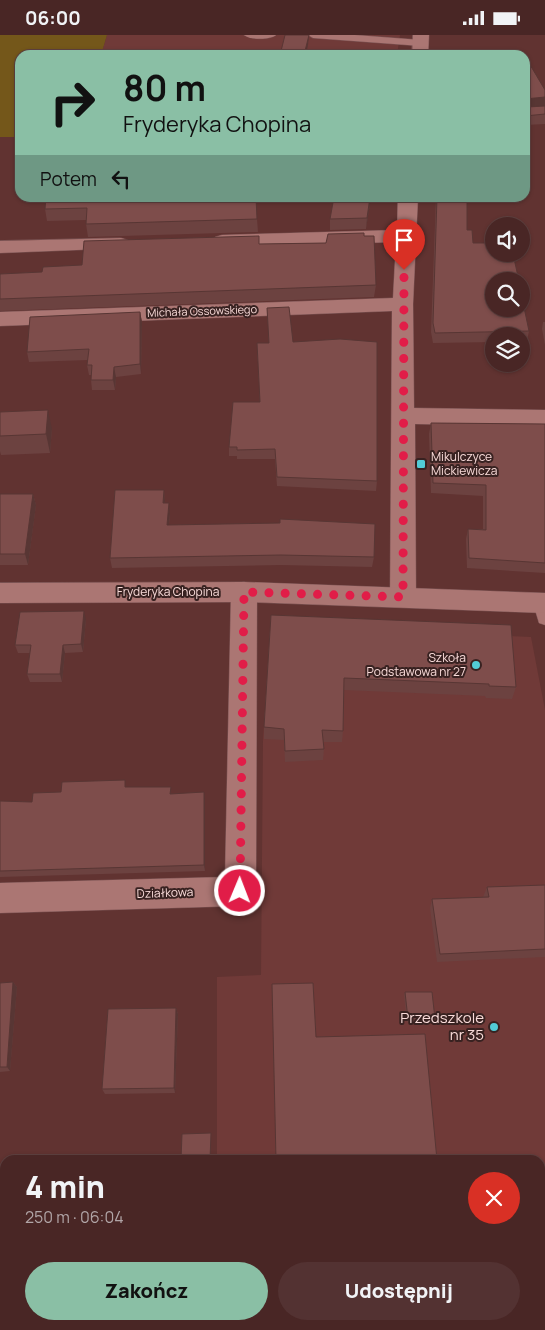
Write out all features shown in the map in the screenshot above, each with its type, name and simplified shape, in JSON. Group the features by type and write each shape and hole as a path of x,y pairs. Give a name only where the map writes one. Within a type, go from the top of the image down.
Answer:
{"street":[{"path":"403,597 402,416 405,237 408,202"},
{"path":"199,242 405,237"},
{"path":"0,247 139,243"},
{"name":"Michała Ossowskiego","path":"0,319 404,304"},
{"path":"402,416 545,418"},
{"name":"Fryderyka Chopina","path":"0,593 244,592 403,597 544,608"},
{"name":"Działkowa","path":"0,899 240,891 244,592"}],"lane":[{"path":"249,35 271,35"},
{"path":"313,35 421,44"}],"shaded area":[{"path":"0,35 107,35 102,50 15,50 15,137 0,137"},
{"path":"107,35 400,35 398,50 102,50"},
{"path":"270,627 531,637 545,710 545,1155 217,1155 217,977 261,975 263,741"}],"building":[{"path":"285,35 309,35 305,50 281,50"},
{"path":"530,65 545,90 545,97 530,98"},
{"path":"545,106 545,114 530,116 530,107"},
{"path":"46,202 256,202 257,219 86,224 87,208 45,209"},
{"path":"333,202 369,202 367,218 330,219"},
{"path":"437,202 467,202 467,230 472,230 473,243 485,243 485,262 515,262 517,272 485,272 485,317 526,317 528,327 485,327 485,332 435,333 433,323"},
{"path":"364,233 364,236 374,236 376,285 0,299 0,274 42,272 43,267 82,265 84,241 259,236 259,244 326,243 328,234"},
{"path":"289,307 293,342 340,339 377,342 377,481 277,477 275,449 237,450 237,447 229,447 233,402 260,402 257,343 269,343 267,308"},
{"path":"140,312 140,364 114,367 113,380 91,380 92,365 87,365 89,349 27,352 30,317"},
{"path":"48,410 46,434 0,436 0,412"},
{"path":"431,423 545,424 545,563 469,558 468,529 486,530 486,485 433,483"},
{"path":"115,490 164,490 163,503 169,503 167,525 280,523 280,519 375,524 374,557 281,555 110,558"},
{"path":"0,494 33,494 25,554 0,554"},
{"path":"84,611 81,644 63,645 60,674 27,674 31,645 15,645 20,612"},
{"path":"271,615 511,625 516,687 489,686 489,684 344,678 343,731 322,730 324,749 285,751 284,729 264,727"},
{"path":"125,780 125,787 171,787 170,794 204,792 204,865 0,871 0,801 32,802 33,793 61,792 62,782"},
{"path":"545,885 545,949 440,954 432,899 489,897 487,887"},
{"path":"13,982 7,1067 0,1067 0,983"},
{"path":"313,983 316,1037 425,1034 437,1155 276,1155 272,984"},
{"path":"405,992 432,992 435,1019 408,1019"},
{"path":"176,1008 174,1088 102,1089 108,1009"},
{"path":"211,1133 210,1155 181,1155 182,1134"}],"place":[{"name":"Mikulczyce Mickiewicza","path":"421,464"},
{"name":"Szkoła Podstawowa nr 27","path":"476,665"},
{"name":"Przedszkole nr 35","path":"494,1027"}],"route":[{"path":"240,891 244,592 403,597 402,416 404,270"}]}
